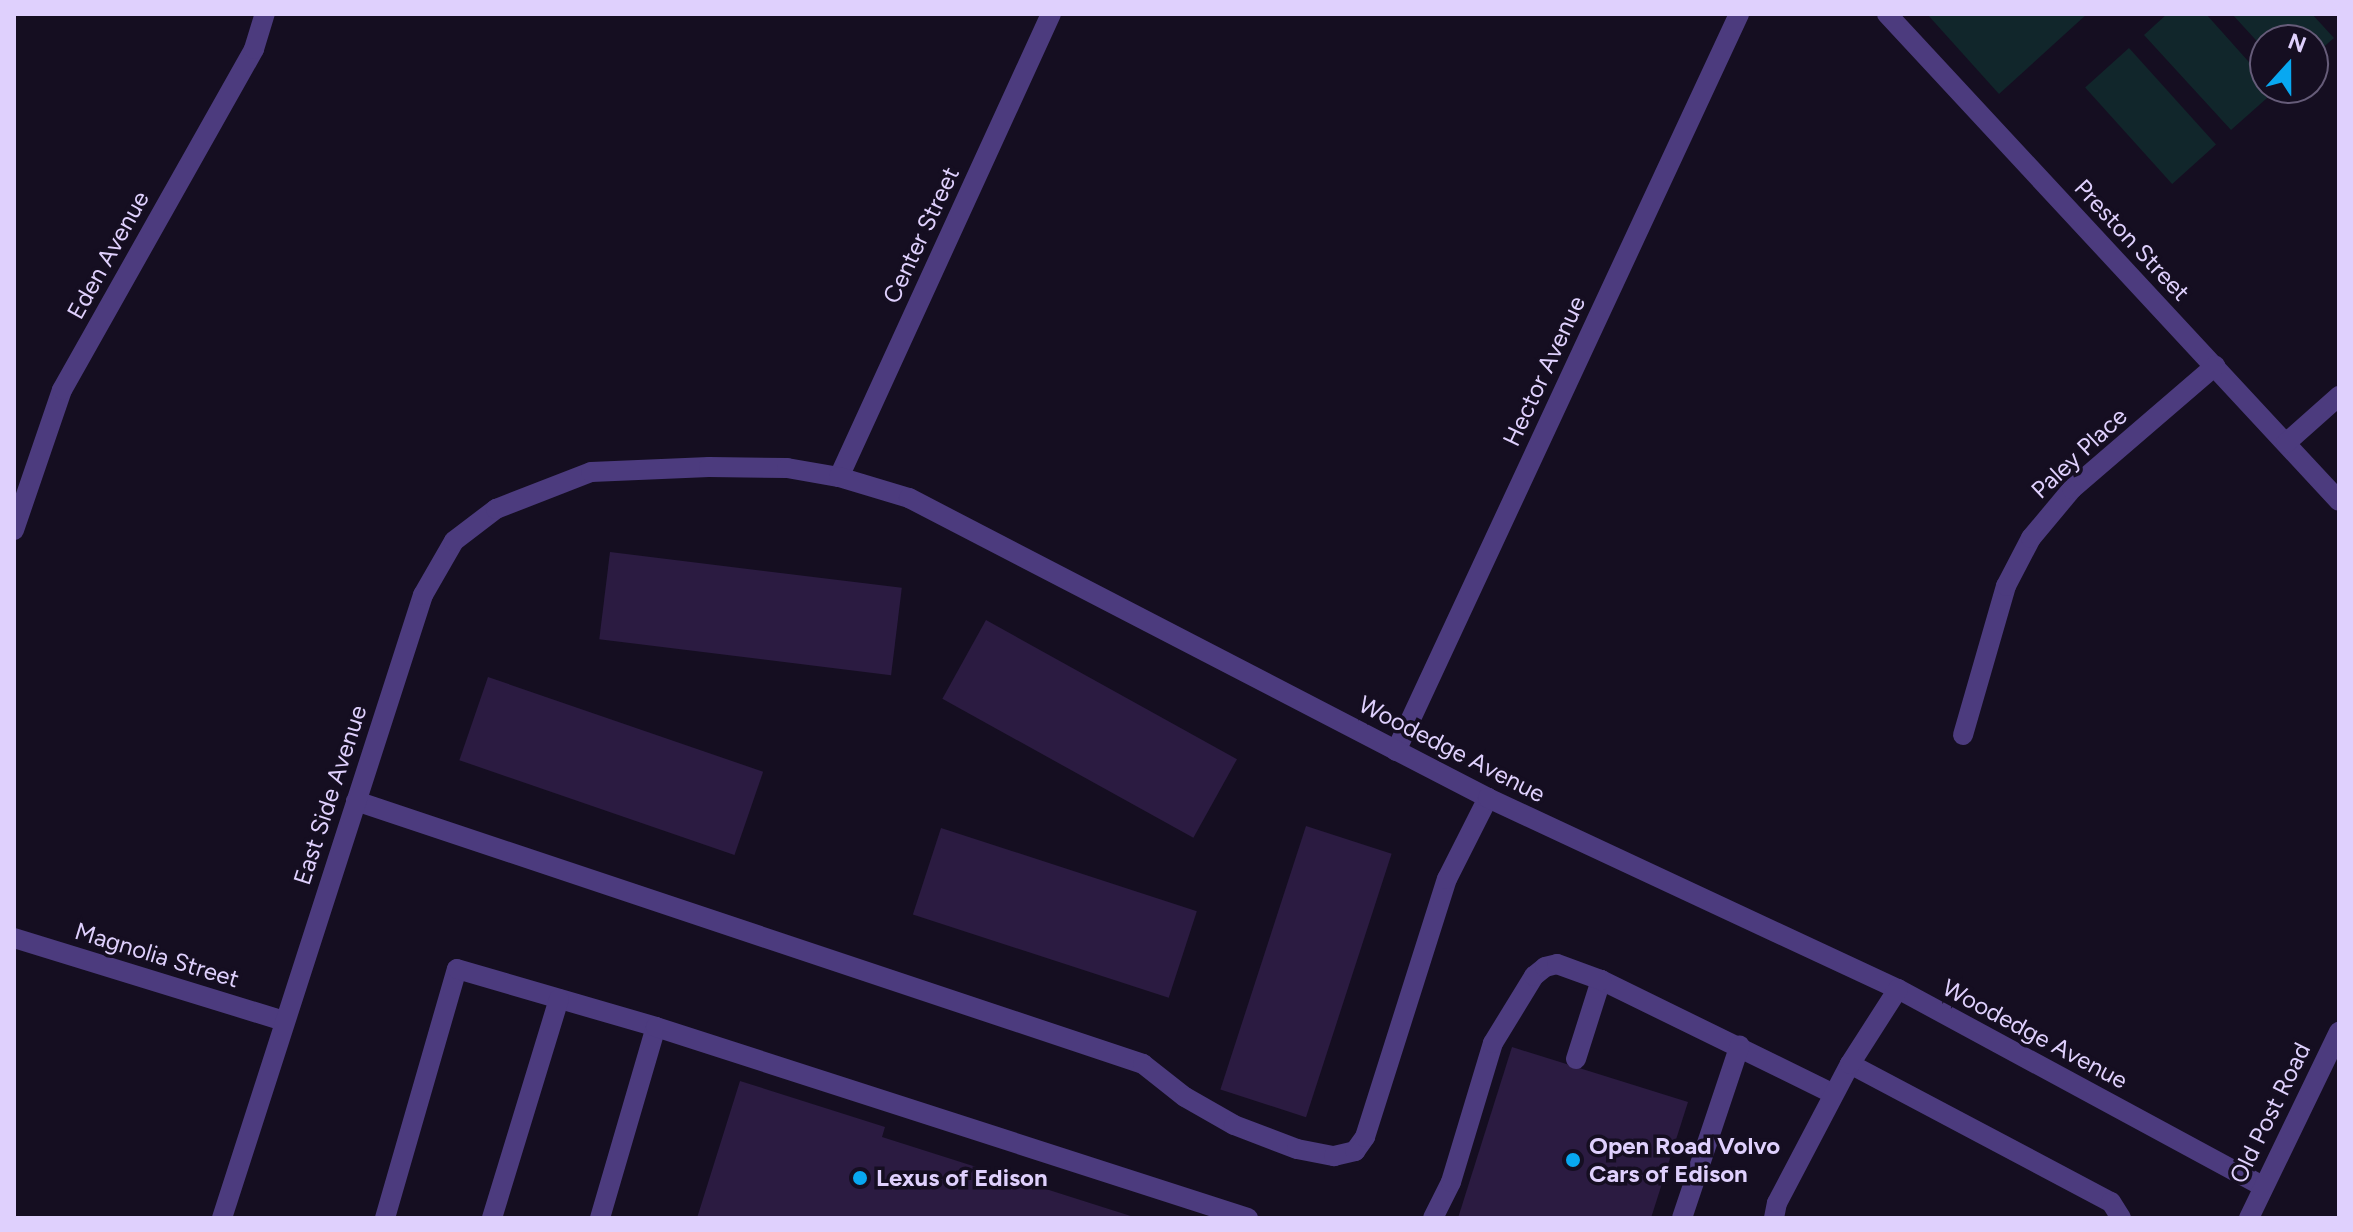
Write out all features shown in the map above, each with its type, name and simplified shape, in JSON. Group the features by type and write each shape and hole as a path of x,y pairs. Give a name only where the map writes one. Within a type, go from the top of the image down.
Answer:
{"street":[{"name":"Eden Avenue","path":"14,530 62,390 254,49 265,14"},
{"name":"Center Street","path":"839,477 1051,14"},
{"name":"Hector Avenue","path":"1396,751 1739,14"},
{"name":"Preston Street","path":"1887,14 2339,501"},
{"name":"Paley Place","path":"1963,735 2006,586 2031,538 2072,489 2215,366"},
{"path":"2286,443 2339,396"},
{"name":"Woodedge Avenue","path":"591,472 787,468 839,477 909,498 1488,798 1898,989 2262,1186"},
{"name":"East Side Avenue","path":"222,1218 423,595 454,541 496,509 591,472"},
{"path":"356,801 1143,1064 1185,1097 1234,1125 1297,1149 1334,1156 1355,1151 1365,1137 1447,879 1488,798"},
{"name":"Magnolia Street","path":"14,938 284,1021"},
{"path":"1433,1218 1451,1182 1493,1043 1534,976 1545,967 1557,964 1601,980 1740,1045 1834,1094"},
{"path":"385,1218 457,969 656,1027 1193,1210 1248,1218"},
{"path":"1576,1059 1601,980"},
{"path":"1774,1218 1777,1203 1850,1064 1898,989"},
{"path":"492,1218 559,999"},
{"path":"600,1218 656,1027"},
{"name":"Old Post Road","path":"2249,1218 2339,1032"},
{"path":"1682,1218 1740,1045"},
{"path":"1850,1064 2111,1202 2121,1218"}],"green space":[{"path":"1927,14 2087,14 1999,94"},
{"path":"2167,14 2206,14 2249,62 2249,104 2260,104 2231,130 2144,35"},
{"path":"2232,14 2312,14 2321,24 2249,24 2249,33"},
{"path":"2129,48 2216,145 2172,184 2085,87"}],"building":[{"path":"610,552 902,588 891,675 599,639"},
{"path":"986,620 1237,759 1193,838 942,699"},
{"path":"488,677 763,772 734,855 459,760"},
{"path":"1306,826 1392,854 1306,1117 1220,1089"},
{"path":"941,828 1197,911 1169,998 913,915"},
{"name":"Open Road Volvo Cars of Edison","path":"1512,1047 1688,1102 1651,1218 1458,1218"},
{"name":"Lexus of Edison","path":"740,1081 885,1127 882,1137 1137,1218 697,1218"}],"place":[{"name":"Open Road Volvo Cars of Edison","path":"1573,1160"},
{"name":"Lexus of Edison","path":"860,1178"}]}
